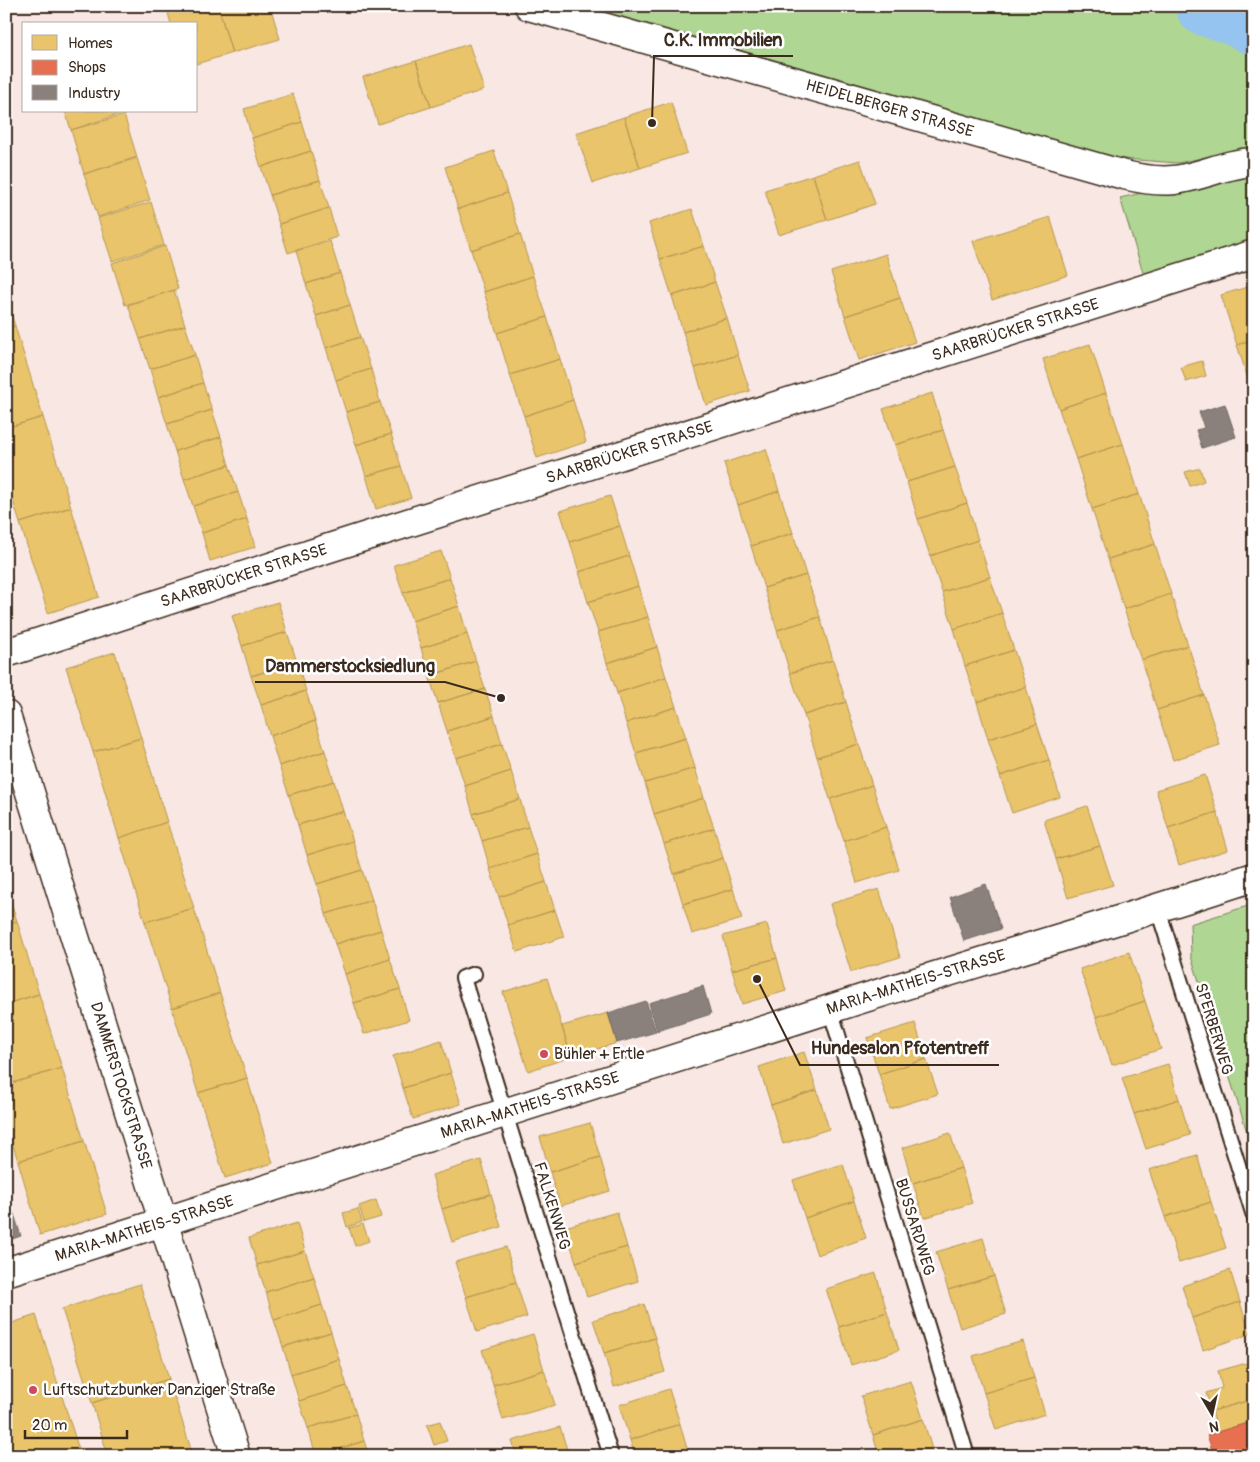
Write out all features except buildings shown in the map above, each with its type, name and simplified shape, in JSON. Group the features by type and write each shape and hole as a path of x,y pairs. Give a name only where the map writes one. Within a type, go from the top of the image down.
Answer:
{"street":[{"name":"HEIDELBERGER STRASSE","path":"529,6 1124,175 1152,181 1176,180 1241,163 1254,162"},
{"name":"SAARBRÜCKER STRASSE","path":"6,653 338,545 1254,254"},
{"name":"DAMMERSTOCKSTRASSE","path":"6,714 236,1456"},
{"name":"MARIA-MATHEIS-STRASSE","path":"6,1272 164,1223 830,1008 1158,909 1254,877"}],"lane":[{"name":"SPERBERWEG","path":"1158,909 1254,1216"},
{"name":"FALKENWEG","path":"474,974 463,978 611,1456"},
{"name":"BUSSARDWEG","path":"830,1008 967,1456"}],"green space":[{"path":"574,6 1254,6 1254,147 1178,163 1110,158"},
{"path":"1240,170 1254,173 1254,246 1145,279 1120,198"},
{"path":"1254,904 1254,1154 1191,956 1190,924"}],"waterway":[{"path":"1206,6 1230,13 1254,24"}],"place":[{"name":"C.K. Immobilien","path":"652,123"},
{"name":"Dammerstocksiedlung","path":"501,698"},
{"name":"Hundesalon Pfotentreff","path":"757,979"},
{"name":"Bühler + Ertle","path":"544,1054"},
{"name":"Luftschutzbunker Danziger Straße","path":"33,1390"}]}
